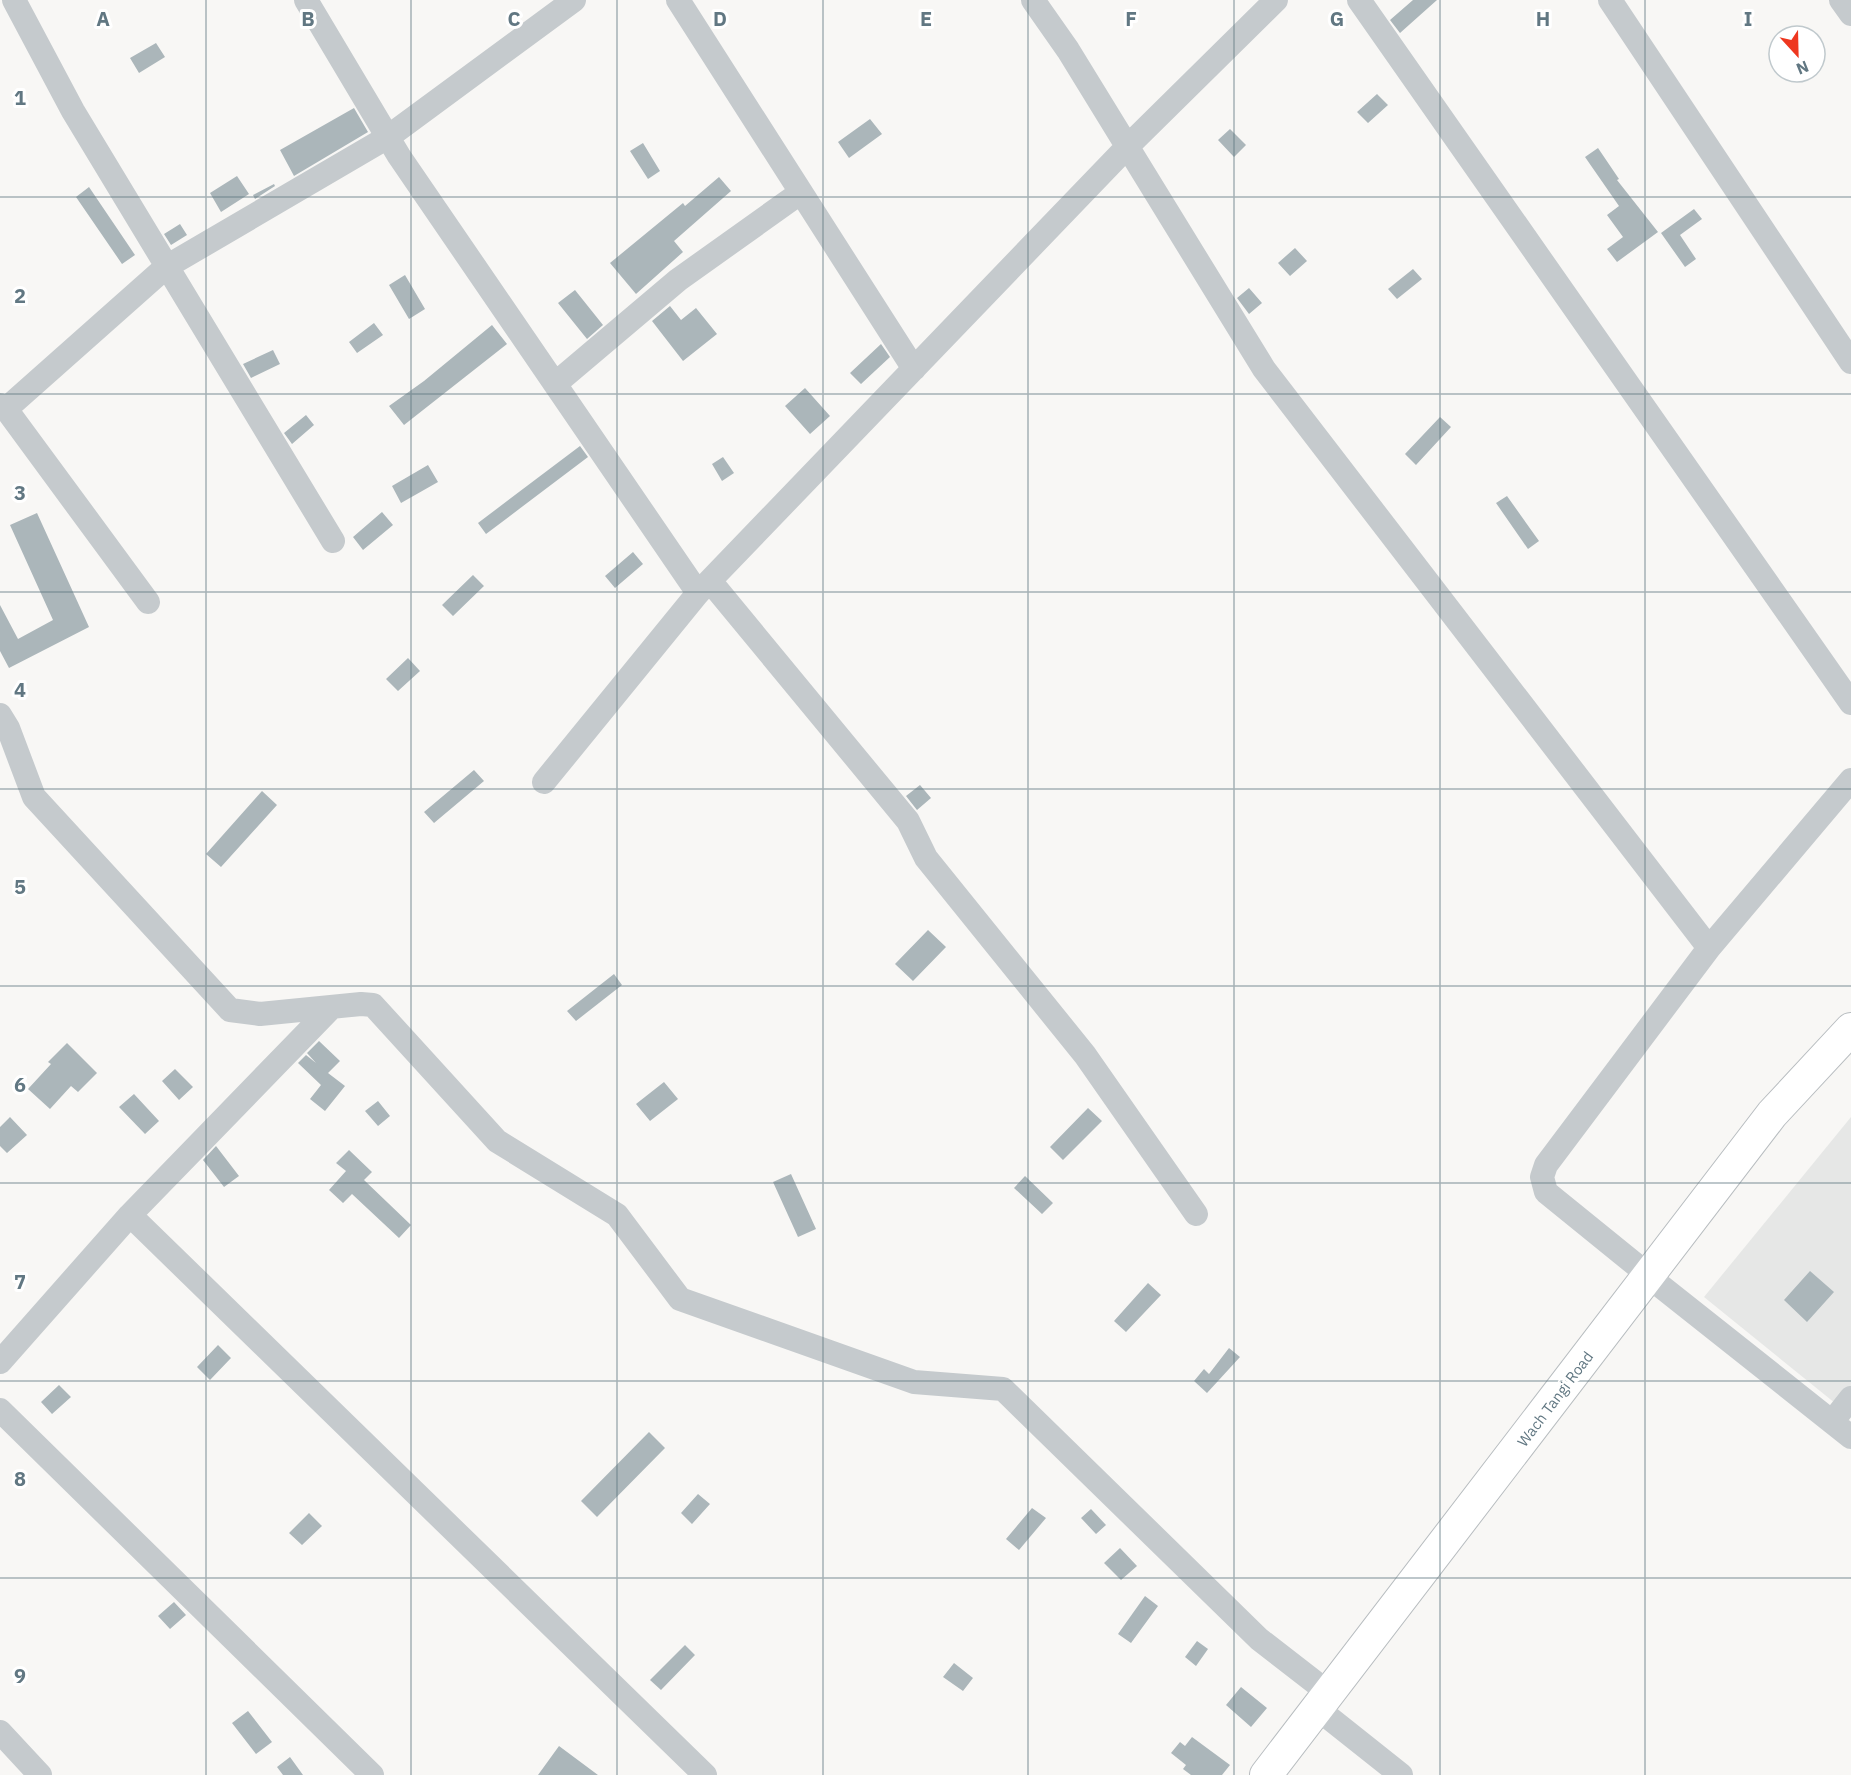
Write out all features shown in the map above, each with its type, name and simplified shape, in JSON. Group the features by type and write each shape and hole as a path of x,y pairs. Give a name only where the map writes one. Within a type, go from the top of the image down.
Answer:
{"main road":[{"name":"Wach Tangi Road","path":"1266,1775 1324,1701 1644,1273 1772,1114 1851,1029"}],"street":[{"path":"14,0 73,111 333,541"},
{"path":"306,0 388,138 555,384 704,587 908,821 926,858 1084,1054 1196,1214"},
{"path":"148,602 3,407 166,267 388,138 574,0"},
{"path":"678,0 914,369"},
{"path":"1033,0 1068,50 1264,369 1709,948"},
{"path":"544,782 704,587 1127,147 1276,0"},
{"path":"1359,0 1851,703"},
{"path":"1610,0 1851,362"},
{"path":"1842,0 1851,15"},
{"path":"555,384 678,280 801,193"},
{"path":"0,715 8,728 34,797 230,1010 260,1014 361,1004 373,1005 497,1141 617,1215 680,1299 914,1382 1003,1389 1258,1639 1401,1775"},
{"path":"1851,780 1709,948 1546,1165 1542,1177 1546,1192 1851,1437"},
{"path":"0,1362 130,1215 331,1008"},
{"path":"130,1215 705,1775"},
{"path":"1832,1422 1851,1398"},
{"path":"0,1410 372,1775"},
{"path":"0,1732 40,1775"}],"shaded area":[{"path":"1851,1117 1851,1416 1704,1297"}],"building":[{"path":"1413,0 1437,0 1400,33 1390,20"},
{"path":"156,43 165,57 139,73 130,58"},
{"path":"1377,94 1388,105 1368,123 1357,112"},
{"path":"354,108 368,132 294,176 280,150"},
{"path":"870,119 882,134 849,158 838,142"},
{"path":"1230,129 1246,145 1234,157 1218,140"},
{"path":"643,143 660,171 648,179 630,151"},
{"path":"1598,148 1619,179 1617,180 1658,232 1617,262 1607,249 1623,237 1607,215 1619,206 1585,157"},
{"path":"237,176 249,194 221,212 210,193"},
{"path":"719,177 731,191 674,241 683,252 636,294 610,263 683,203 685,206"},
{"path":"274,184 275,186 255,199 253,195"},
{"path":"89,187 135,255 122,264 76,197"},
{"path":"1694,209 1702,219 1680,235 1696,259 1685,267 1661,233"},
{"path":"180,224 187,235 171,245 164,234"},
{"path":"1295,248 1307,261 1290,276 1278,263"},
{"path":"1413,269 1422,279 1397,299 1388,289"},
{"path":"405,275 425,309 409,319 389,285"},
{"path":"1249,288 1262,303 1249,314 1237,298"},
{"path":"575,290 603,325 587,339 558,303"},
{"path":"670,306 681,320 696,308 717,334 683,361 652,321"},
{"path":"374,323 383,335 357,353 349,342"},
{"path":"492,325 507,344 404,425 389,406 424,381"},
{"path":"881,344 890,357 861,384 850,373"},
{"path":"273,350 280,364 251,378 243,364"},
{"path":"805,388 830,416 810,434 785,406"},
{"path":"306,415 314,425 292,444 284,433"},
{"path":"1440,417 1451,427 1416,465 1405,454"},
{"path":"580,446 588,457 486,534 478,523"},
{"path":"723,457 734,473 722,481 712,464"},
{"path":"428,465 438,482 401,503 392,486"},
{"path":"1507,496 1539,541 1528,549 1496,503"},
{"path":"382,512 393,525 363,550 353,537"},
{"path":"37,513 89,627 9,668 0,651 0,605 18,639 53,620 10,525"},
{"path":"633,552 643,564 615,588 605,576"},
{"path":"473,575 484,586 453,616 442,605"},
{"path":"408,658 420,671 398,691 386,679"},
{"path":"474,770 484,781 434,823 424,812"},
{"path":"920,785 931,798 917,810 906,796"},
{"path":"262,791 277,805 221,867 206,854"},
{"path":"928,930 946,947 913,981 895,964"},
{"path":"614,974 622,985 576,1021 567,1011"},
{"path":"319,1041 340,1061 328,1073 345,1086 325,1111 310,1099 321,1085 298,1063 306,1055 316,1063 307,1053"},
{"path":"67,1043 97,1073 78,1092 71,1086 50,1109 28,1089 51,1064 48,1062"},
{"path":"175,1069 193,1087 179,1100 162,1081"},
{"path":"664,1082 678,1099 650,1121 636,1104"},
{"path":"134,1094 159,1121 145,1134 119,1107"},
{"path":"378,1101 390,1116 378,1126 365,1111"},
{"path":"1088,1108 1102,1121 1063,1160 1050,1147"},
{"path":"10,1117 27,1135 7,1153 0,1146 0,1127"},
{"path":"216,1146 239,1176 224,1187 203,1160"},
{"path":"349,1150 372,1172 364,1180 411,1225 399,1238 352,1194 343,1203 329,1190 346,1171 336,1163"},
{"path":"791,1174 816,1229 798,1237 773,1182"},
{"path":"1025,1176 1053,1203 1042,1214 1014,1188"},
{"path":"1810,1271 1834,1292 1807,1322 1784,1300"},
{"path":"1148,1283 1161,1295 1126,1332 1114,1321"},
{"path":"218,1345 231,1358 210,1380 197,1367"},
{"path":"1229,1348 1240,1357 1207,1393 1194,1381 1204,1369 1209,1374"},
{"path":"59,1385 71,1397 52,1414 41,1402"},
{"path":"649,1432 665,1448 597,1517 581,1501"},
{"path":"698,1494 710,1504 692,1524 681,1513"},
{"path":"1032,1508 1046,1518 1019,1550 1006,1539"},
{"path":"1091,1509 1106,1525 1096,1534 1081,1518"},
{"path":"309,1513 322,1526 302,1545 289,1533"},
{"path":"1120,1548 1137,1566 1121,1580 1104,1563"},
{"path":"1145,1596 1158,1606 1131,1643 1118,1634"},
{"path":"174,1602 186,1615 170,1629 158,1616"},
{"path":"1197,1641 1208,1649 1196,1666 1185,1657"},
{"path":"685,1645 695,1655 661,1690 650,1680"},
{"path":"954,1663 973,1678 963,1691 943,1677"},
{"path":"1241,1687 1267,1708 1251,1727 1226,1705"},
{"path":"248,1711 272,1742 256,1754 232,1723"},
{"path":"1192,1737 1230,1765 1222,1775 1191,1775 1183,1769 1186,1765 1171,1753 1180,1742 1185,1746"},
{"path":"559,1746 598,1775 538,1775"},
{"path":"290,1757 303,1775 283,1775 277,1767"}]}
